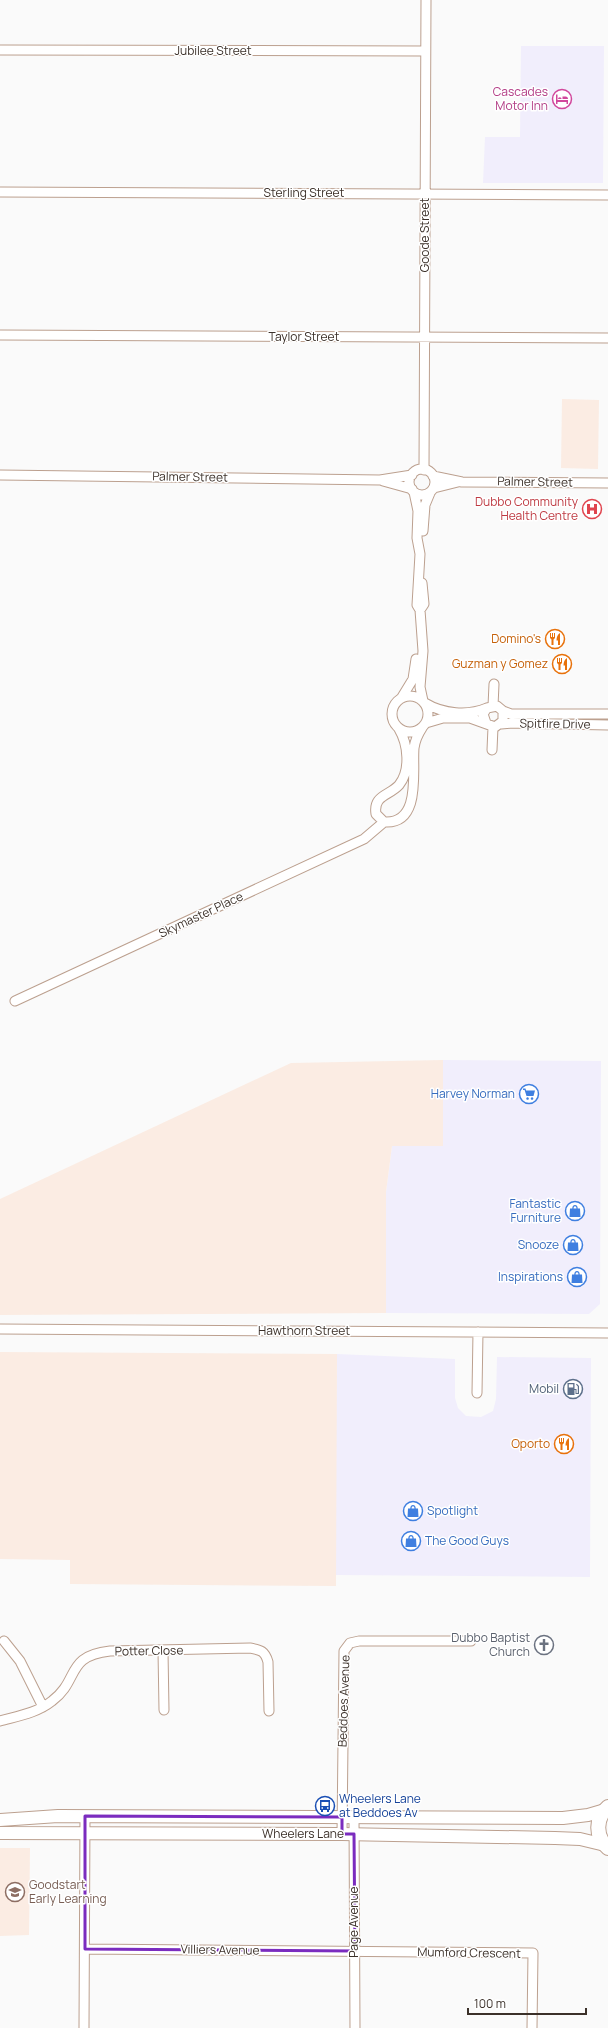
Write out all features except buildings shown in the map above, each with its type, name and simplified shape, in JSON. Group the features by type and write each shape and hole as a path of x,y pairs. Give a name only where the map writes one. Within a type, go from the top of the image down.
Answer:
{"highway":[{"path":"607,1807 600,1818 598,1828 600,1837 607,1847"}],"main road":[{"name":"Wheelers Lane","path":"0,1820 85,1816 564,1818 588,1815 607,1807"},
{"name":"Wheelers Lane","path":"0,1833 348,1834 570,1838 589,1840 607,1847"}],"street":[{"name":"Goode Street","path":"424,470 426,0"},
{"name":"Jubilee Street","path":"0,50 425,51"},
{"name":"Sterling Street","path":"0,192 608,195"},
{"name":"Taylor Street","path":"0,335 608,338"},
{"path":"399,729 411,732 424,725 428,713 420,687 423,651 420,610 417,605 417,584 420,578 420,554 425,505 432,490 434,476 424,470 415,472 412,475 410,483 418,511 417,538 420,554"},
{"name":"Palmer Street","path":"0,475 380,480 412,475"},
{"name":"Palmer Street","path":"434,476 462,482 608,483"},
{"name":"Palmer Street","path":"380,480 413,491"},
{"name":"Palmer Street","path":"432,490 462,482"},
{"path":"413,491 420,495 432,490"},
{"path":"384,822 376,814 376,803 383,795 399,785 406,767 405,743 393,720 392,709 402,697 413,679 421,636"},
{"path":"492,750 493,725 483,714 490,707 494,684"},
{"path":"402,697 413,696 435,708 449,712 478,712 490,707"},
{"name":"Spitfire Drive","path":"490,707 511,714 608,714"},
{"path":"493,725 504,718 503,711"},
{"name":"Spitfire Drive","path":"424,725 439,718 470,718 493,725 512,723 608,725"},
{"name":"Skymaster Place","path":"15,1001 364,839 384,822 391,822 400,818 410,803 414,791 414,747 424,725"},
{"name":"Hawthorn Street","path":"0,1329 608,1333"},
{"path":"477,1393 478,1332"},
{"path":"4,1641 20,1661 43,1707"},
{"name":"Beddoes Avenue","path":"348,1834 343,1662 344,1651 350,1643 359,1641 472,1641"},
{"name":"Potter Close","path":"0,1721 43,1707 62,1691 75,1666 82,1659 90,1655 110,1651 163,1652 250,1648 260,1650 266,1654 268,1662 269,1711"},
{"path":"163,1652 164,1710"},
{"path":"84,2028 85,1816"},
{"name":"Page Avenue","path":"348,1834 355,1951 355,2028"},
{"name":"Villiers Avenue","path":"85,1948 355,1951"},
{"name":"Mumford Crescent","path":"355,1951 533,1953 532,2028"}],"highlighted area":[{"path":"85,1816 342,1817 342,1834 354,1834 355,1951 85,1949"}],"shaded area":[{"path":"521,46 604,46 603,183 483,183 485,137 520,137"},
{"path":"562,399 599,400 598,469 561,468"},
{"path":"443,1060 601,1061 600,1304 589,1314 386,1313 386,1192 392,1146 443,1146"},
{"path":"443,1060 443,1146 392,1146 386,1192 386,1313 0,1315 0,1199 291,1063"},
{"path":"0,1352 337,1354 336,1586 70,1584 70,1560 0,1559"},
{"path":"337,1354 455,1359 455,1398 458,1408 466,1416 481,1417 493,1411 496,1399 497,1357 591,1358 590,1577 336,1575 335,1454"},
{"name":"Goodstart Early Learning","path":"0,1848 30,1848 29,1935 0,1936"}],"place":[{"name":"Cascades Motor Inn","path":"562,99"},
{"name":"Dubbo Community Health Centre","path":"592,509"},
{"name":"Domino's","path":"555,639"},
{"name":"Guzman y Gomez","path":"562,664"},
{"name":"Harvey Norman","path":"529,1094"},
{"name":"Fantastic Furniture","path":"575,1211"},
{"name":"Snooze","path":"573,1245"},
{"name":"Inspirations","path":"577,1277"},
{"name":"Mobil","path":"573,1389"},
{"name":"Oporto","path":"564,1444"},
{"name":"Spotlight","path":"413,1511"},
{"name":"The Good Guys","path":"411,1541"},
{"name":"Dubbo Baptist Church","path":"544,1645"},
{"name":"Wheelers Lane at Beddoes Av","path":"325,1806"},
{"name":"Goodstart Early Learning","path":"15,1892"}]}
